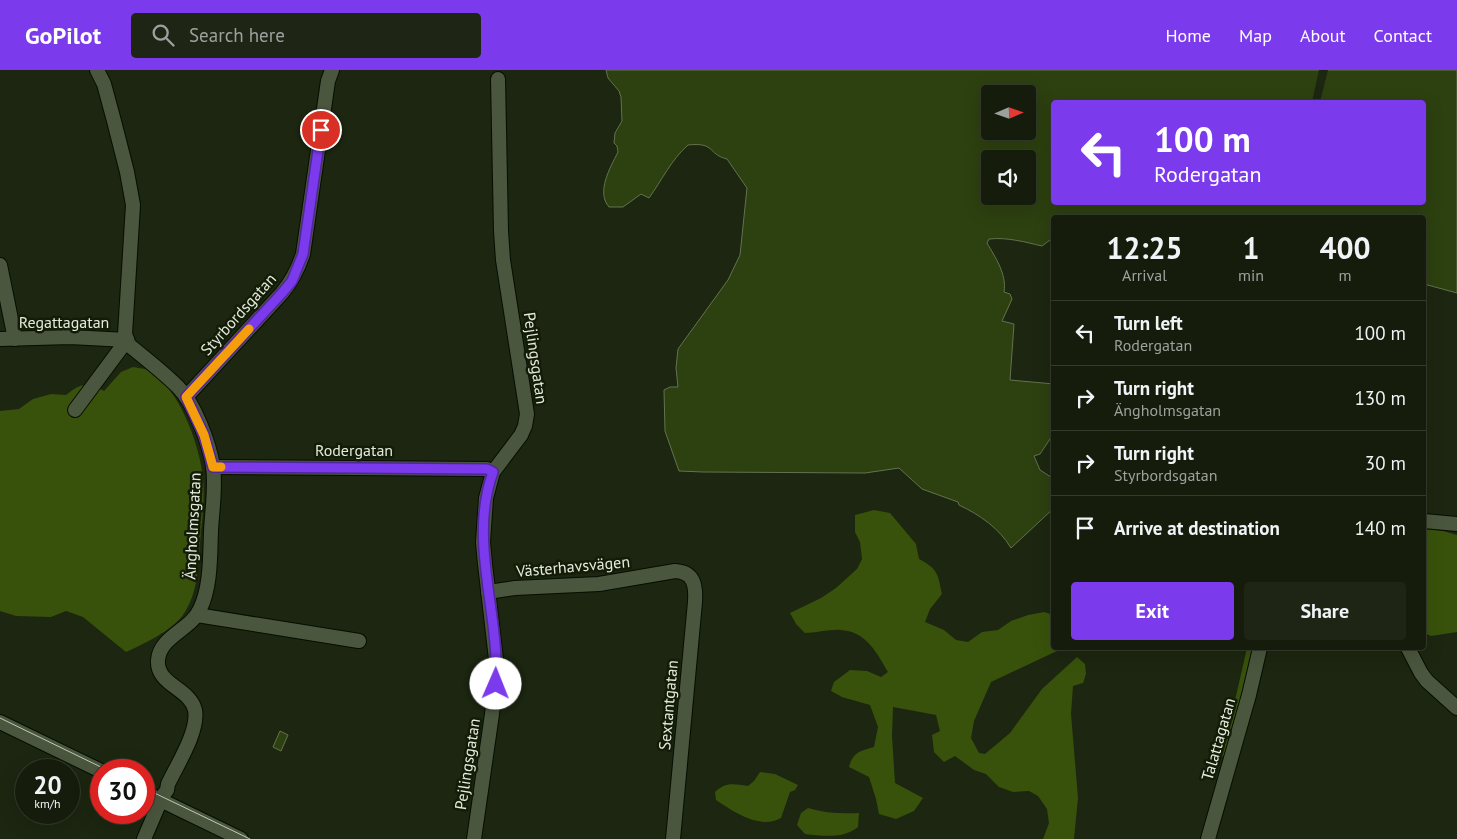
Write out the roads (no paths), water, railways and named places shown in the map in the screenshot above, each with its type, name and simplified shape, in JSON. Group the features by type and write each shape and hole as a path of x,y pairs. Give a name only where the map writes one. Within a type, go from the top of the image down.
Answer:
{"street":[{"path":"75,410 127,340 133,205 114,121 104,84 97,70"},
{"name":"Styrbordsgatan","path":"186,397 282,293 292,281 299,267 303,254 328,81 332,70"},
{"name":"Pejlingsgatan","path":"474,839 496,684 496,654 484,556 486,498 493,472 520,435 525,426 527,414 503,260 498,79"},
{"path":"0,265 15,339"},
{"name":"Regattagatan","path":"0,339 70,337 127,340"},
{"name":"Ängholmsgatan","path":"127,340 129,345 186,397 204,435 213,467 210,545 204,598 197,615 187,626 167,641 161,648 158,658 158,666 162,675 188,698 192,704 195,716 194,724 190,738 144,839"},
{"name":"Rodergatan","path":"213,467 487,469 493,472"},
{"path":"1426,521 1457,524"},
{"name":"Västerhavsvägen","path":"488,592 515,588 599,584 674,571 686,573 690,576"},
{"name":"Sextantgatan","path":"673,839 696,592 690,576"},
{"path":"197,615 359,641"},
{"name":"Talattagatan","path":"1208,839 1249,695 1260,650"},
{"path":"1409,650 1427,682 1457,708"},
{"path":"0,722 90,766"},
{"path":"155,797 241,839"}],"tram line":[{"path":"0,718 90,762"},
{"path":"155,793 250,839"}]}
